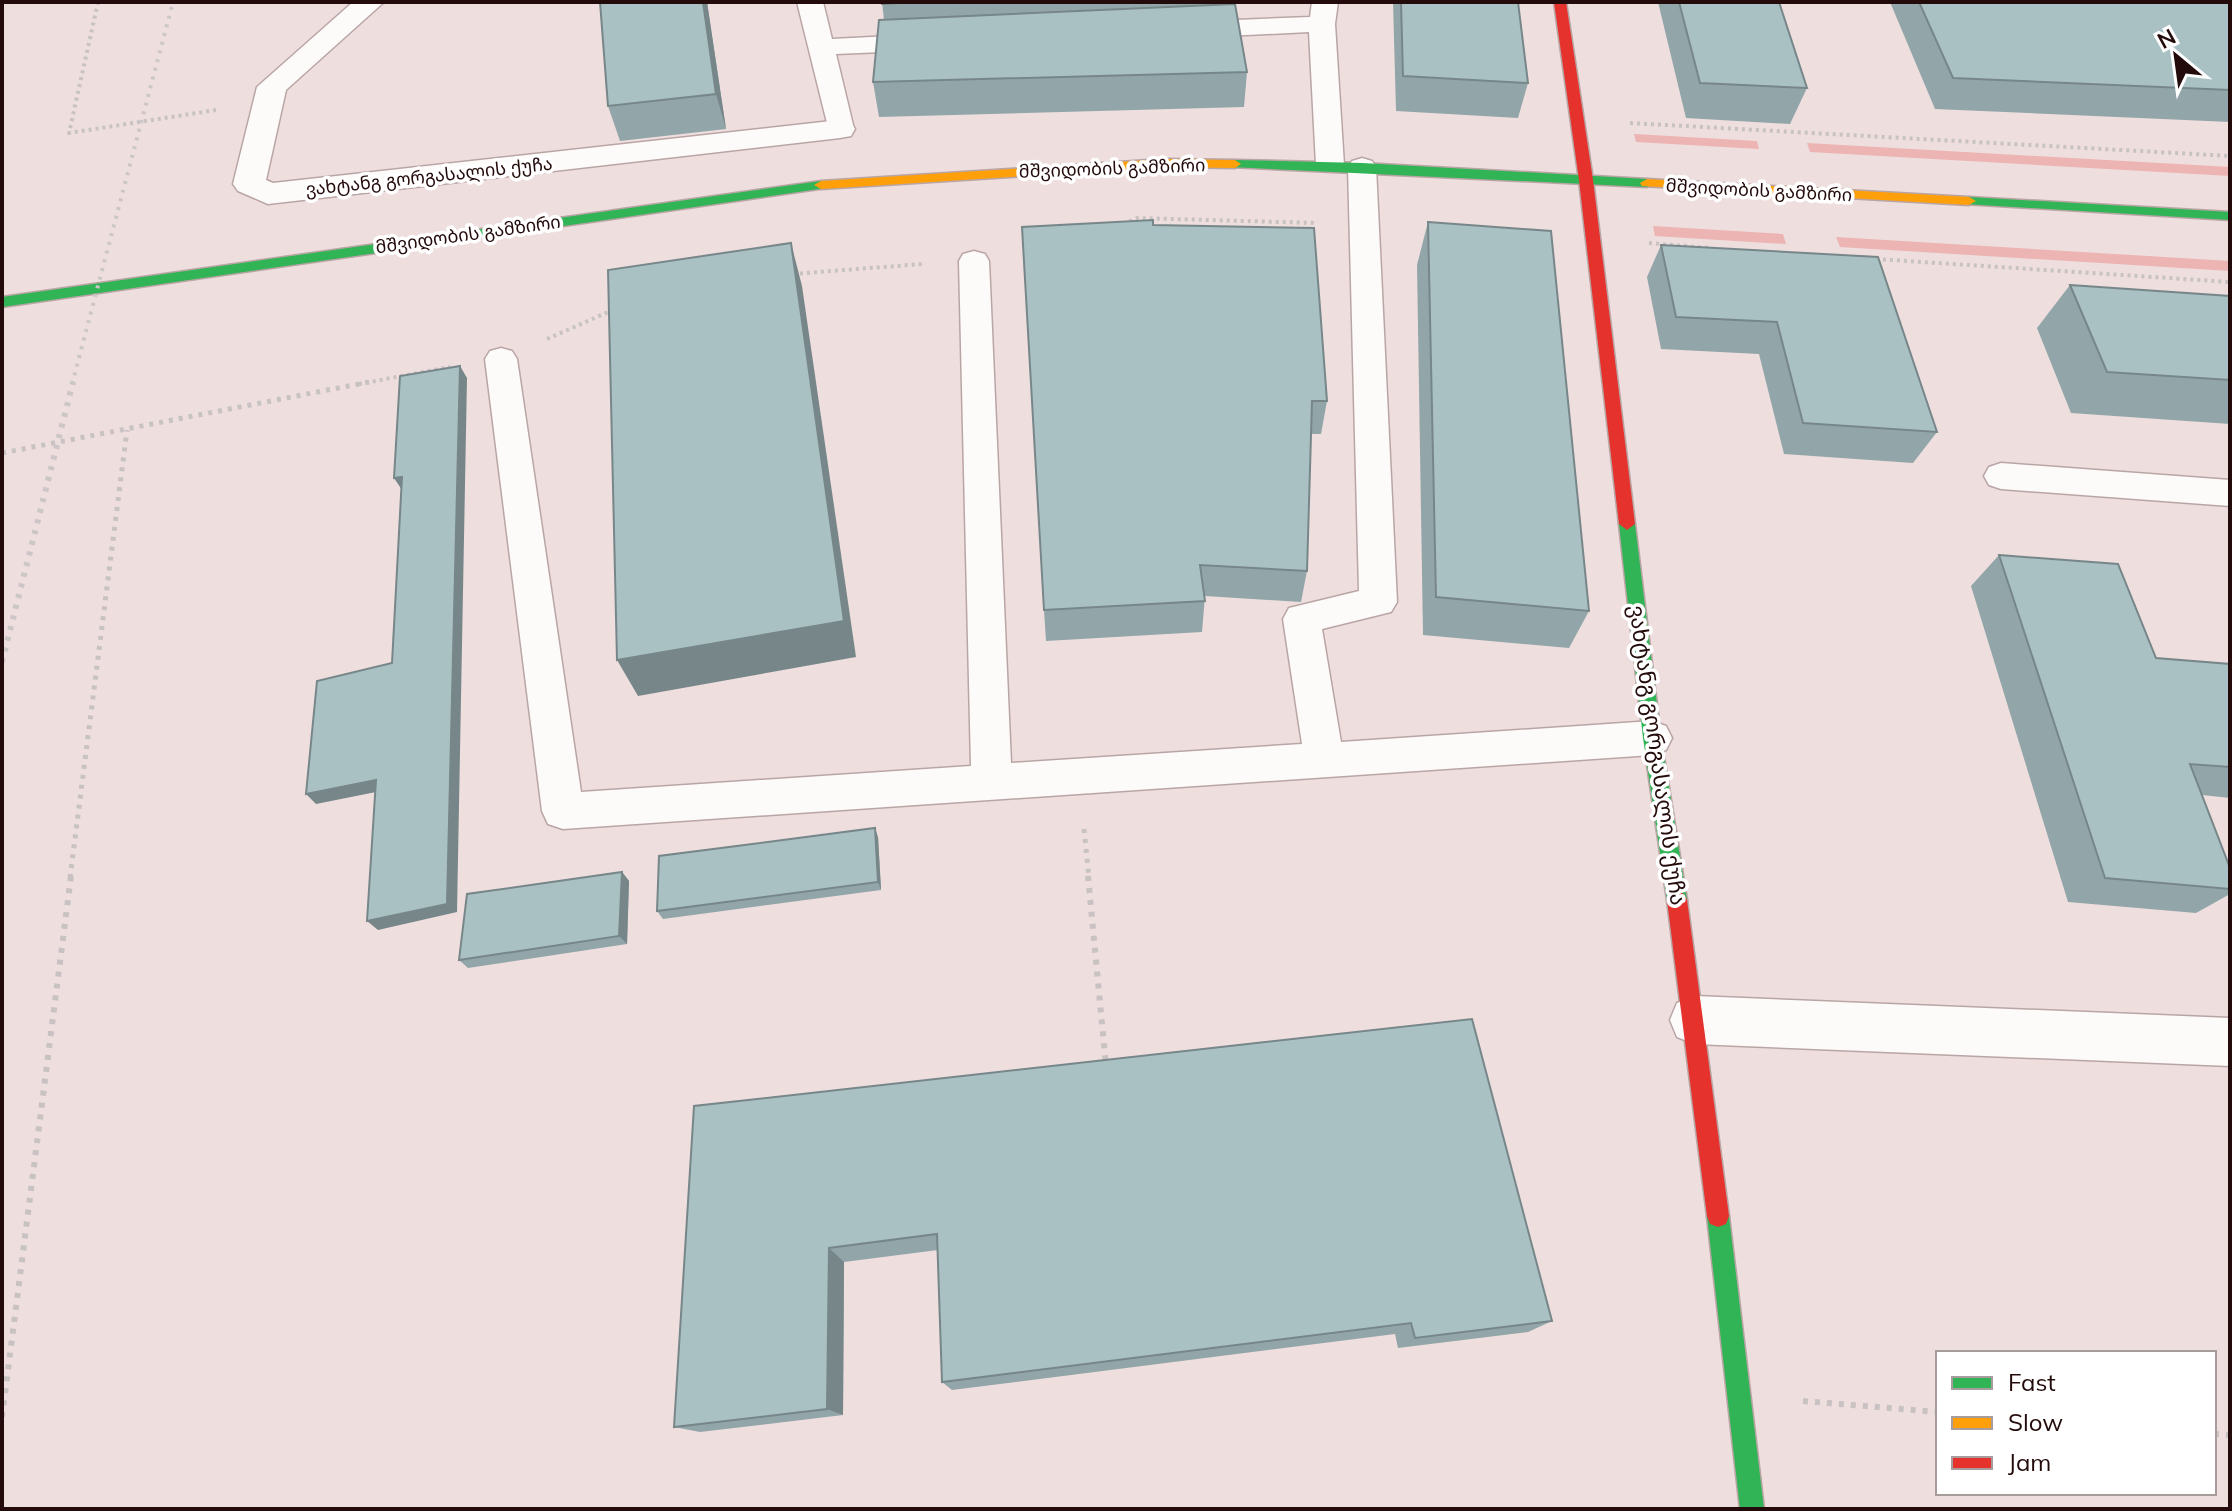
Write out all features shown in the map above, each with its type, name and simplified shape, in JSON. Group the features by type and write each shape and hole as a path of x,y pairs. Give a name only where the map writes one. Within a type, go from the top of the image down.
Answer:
{"main road":[{"name":"ვახტანგ გორგასალის ქუჩა","path":"1560,2 1586,180 1652,738 1695,1020 1752,1509"},
{"name":"მშვიდობის გამზირი","path":"2,302 828,184 1165,163 1346,166 2230,216"}],"street":[{"path":"272,87 370,2"},
{"name":"ვახტანგ გორგასალის ქუჩა","path":"272,87 249,184 268,194 840,129"},
{"path":"1695,1020 2230,1042"}],"lane":[{"path":"810,2 840,129"},
{"path":"1165,31 1324,13 1346,166 1378,602 1302,619 1324,760"},
{"path":"820,47 961,40"},
{"path":"974,261 992,783"},
{"path":"501,359 563,811 1652,738"},
{"path":"2001,476 2230,493"}],"path":[{"path":"98,2 69,133 225,109 272,87"},
{"path":"1630,123 2230,156"},
{"path":"1649,243 1723,248"},
{"path":"1874,259 2230,282"},
{"path":"2,453 501,359"},
{"path":"2,1417 127,430"},
{"path":"1077,777 1093,900 1108,1082"},
{"path":"1739,1396 1936,1412"}],"shaded area":[{"path":"1634,134 1757,141 1759,149 1636,142"},
{"path":"1807,143 2230,167 2230,176 1810,152"},
{"path":"1653,226 1783,234 1786,244 1655,236"},
{"path":"1836,237 2230,261 2230,271 1840,247"}],"building":[{"path":"600,2 703,2 716,94 608,106"},
{"path":"1401,2 1518,2 1528,83 1403,76"},
{"path":"1679,2 1779,2 1807,88 1700,83"},
{"path":"1919,2 2230,2 2230,90 1953,78"},
{"path":"1235,4 1247,72 873,82 879,20"},
{"path":"1153,220 1153,225 1314,228 1327,401 1312,401 1307,571 1200,565 1205,601 1044,610 1022,227"},
{"path":"1428,222 1551,231 1589,611 1436,597"},
{"path":"791,243 844,621 617,660 608,270"},
{"path":"1661,245 1878,257 1937,432 1803,423 1777,322 1676,317"},
{"path":"2070,285 2230,296 2230,380 2107,372"},
{"path":"460,366 447,904 367,921 376,780 306,794 317,681 392,663 402,477 394,478 400,376"},
{"path":"1999,555 2118,564 2156,658 2230,664 2230,767 2190,764 2230,868 2230,889 2105,878"},
{"path":"875,828 878,882 657,911 659,856"},
{"path":"622,872 619,936 459,960 467,894"},
{"path":"1472,1019 1552,1321 1415,1338 1411,1323 942,1382 937,1234 829,1248 827,1409 674,1427 694,1106"}],"railway":[{"path":"72,384 173,2"},
{"path":"2,662 73,382"}],"traffic: fast":[{"path":"1235,164 1362,167 1647,183"},
{"path":"2,302 821,185"},
{"path":"1969,201 2230,216"},
{"path":"1627,524 1652,738 1677,900"},
{"path":"1718,1216 1752,1509"}],"traffic: slow":[{"path":"821,185 1165,163 1235,164"},
{"path":"1647,183 1969,201"}],"traffic: jam":[{"path":"1560,2 1586,180 1627,524"},
{"path":"1677,900 1718,1216"}]}
